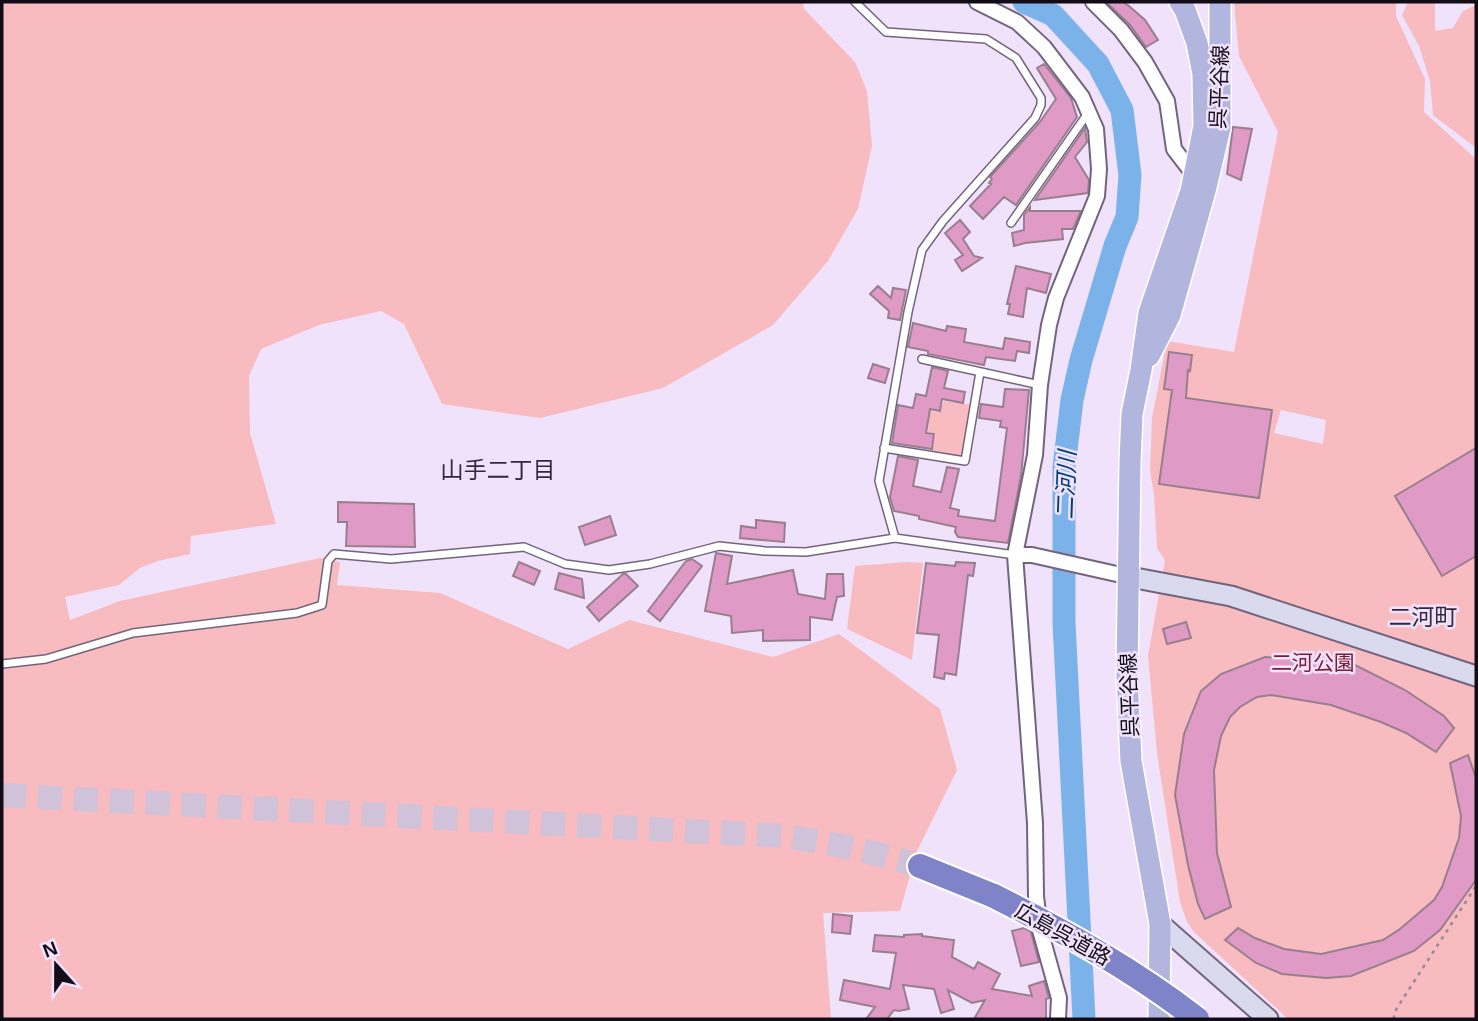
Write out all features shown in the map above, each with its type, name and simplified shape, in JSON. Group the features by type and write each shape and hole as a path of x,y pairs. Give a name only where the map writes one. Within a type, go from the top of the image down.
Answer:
{"highway":[{"name":"広島呉道路","path":"920,866 994,896 1069,934 1132,972 1197,1019"}],"main road":[{"name":"呉平谷線","path":"1159,1019 1160,924 1131,761 1127,675 1132,414 1149,313 1194,175 1205,126 1203,74 1197,43 1180,2"},
{"name":"呉平谷線","path":"1141,370 1170,315 1220,128 1220,2"}],"street":[{"path":"976,2 1017,22 1044,47 1082,97 1096,130 1099,169 1097,196 1056,298 1049,325 1040,385 1035,455 1015,555 1035,823 1036,896 1040,930 1059,999 1058,1019"},
{"path":"1093,2 1121,30 1145,62 1167,101 1174,149 1194,175"},
{"path":"1015,555 1032,555 1231,596 1476,676"},
{"path":"1160,924 1268,1019"}],"lane":[{"path":"855,2 886,32 986,39 1016,58 1041,98 1035,118 943,221 922,250 908,313 879,481 895,538"},
{"path":"1011,223 1089,113"},
{"path":"922,359 1040,385"},
{"path":"884,448 965,461 980,372"},
{"path":"2,664 46,659 133,633 297,613 322,604 328,561 334,554 391,559 524,547 565,564 609,570 650,564 719,546 806,552 895,538 1015,555"}],"path":[{"path":"1394,1019 1394,1013 1476,886"}],"green space":[{"path":"2,2 803,2 804,9 855,62 867,91 872,146 858,209 828,261 773,325 663,388 540,418 442,404 404,324 381,311 319,325 261,349 249,376 250,433 276,524 191,536 190,554 140,568 119,585 65,597 70,620 120,601 320,558 340,562 337,585 440,593 568,649 629,620 773,657 839,634 940,709 957,770 917,851 900,911 823,913 831,1019 2,1019"},
{"name":"二河公園","path":"1234,2 1396,2 1396,16 1425,79 1424,112 1476,159 1476,1019 1288,1019 1194,932 1187,922 1180,902 1157,753 1148,656 1165,560 1157,548 1150,471 1152,418 1167,341 1234,352 1278,132 1239,56","holes":["1281,410 1326,420 1323,444 1274,433"]},
{"path":"1408,2 1435,2 1435,31 1453,28 1463,11 1476,5 1476,148 1433,115 1430,81 1419,46 1402,15"},
{"path":"944,401 973,405 963,459 931,454 936,434 928,432 930,411 940,412"},
{"path":"923,563 912,660 847,629 855,566"}],"building":[{"path":"1106,2 1123,2 1129,6 1145,20 1158,40 1146,47 1130,25"},
{"path":"1044,64 1071,98 1077,117 1016,205 1004,197 983,219 970,206 991,184 990,177 1040,122 1056,99 1037,68"},
{"path":"1233,127 1252,129 1241,180 1227,174"},
{"path":"1085,128 1087,142 1075,157 1089,180 1088,193 1035,200"},
{"path":"1030,207 1030,211 1081,211 1073,229 1062,229 1063,239 1014,246 1012,233 1024,230 1024,215"},
{"path":"960,220 970,232 963,239 974,256 982,258 962,271 955,260 963,255 945,233"},
{"path":"1016,266 1051,274 1046,293 1027,288 1023,317 1008,314 1010,304 1007,304"},
{"path":"878,286 891,298 893,288 906,290 900,320 888,318 889,311 870,294"},
{"path":"913,323 946,331 947,326 966,329 964,342 1003,349 1005,338 1030,342 1029,353 1017,351 1015,361 986,357 984,365 928,354 928,351 908,347"},
{"path":"1169,352 1192,355 1186,398 1272,410 1259,498 1159,484 1172,390 1164,389"},
{"path":"873,364 889,369 885,383 868,378"},
{"path":"932,367 948,371 944,388 965,392 963,403 942,399 940,411 930,409 926,433 934,434 932,449 892,443 898,405 913,408 916,394 926,396"},
{"path":"1005,389 1029,390 1021,476 1008,543 958,537 956,527 894,511 890,497 898,456 918,460 913,486 941,492 947,467 959,469 950,508 959,510 958,516 995,521 1007,428 1000,427 1001,421 979,418 981,404 1003,407"},
{"path":"1476,448 1476,556 1442,576 1395,496"},
{"path":"338,502 414,504 415,547 346,546 347,522 338,522"},
{"path":"610,516 616,535 585,545 579,527"},
{"path":"756,520 785,523 784,542 740,538 741,526 756,528"},
{"path":"716,553 732,556 727,584 793,570 798,594 825,599 827,574 843,574 844,596 837,597 832,620 810,617 810,640 763,641 763,630 732,633 731,616 705,611"},
{"path":"692,559 702,566 660,621 648,611 686,561"},
{"path":"519,562 540,571 534,585 513,576"},
{"path":"956,562 975,563 973,576 968,575 956,675 945,673 944,679 934,677 939,635 917,633 926,563 955,566"},
{"path":"559,573 582,579 584,598 555,589"},
{"path":"623,574 638,586 599,621 587,607"},
{"path":"1186,622 1191,638 1167,644 1163,629"},
{"path":"1265,657 1349,662 1405,690 1444,716 1454,728 1436,752 1406,733 1331,705 1271,695 1257,697 1240,707 1230,717 1221,736 1214,770 1217,853 1231,907 1205,919 1198,904 1188,865 1175,795 1184,734 1201,691 1221,674"},
{"path":"1468,755 1476,778 1476,880 1440,930 1414,951 1351,976 1326,978 1282,974 1256,963 1225,940 1238,928 1284,949 1321,954 1383,940 1400,929 1434,900 1442,887 1459,838 1461,816 1450,763"},
{"path":"833,914 852,916 850,934 832,932"},
{"path":"1024,928 1031,932 1039,962 1021,966 1012,931"},
{"path":"922,934 954,940 952,957 974,969 978,962 1000,974 992,989 1032,996 1029,986 1044,981 1049,998 1046,999 1046,1019 974,1019 985,1000 972,1003 948,990 954,1009 941,1013 934,989 903,985 909,1009 894,1010 887,1019 866,1019 875,1007 840,1000 844,980 890,989 896,953 873,951 875,935 904,937"}],"waterway":[{"name":"二河川","path":"1024,2 1053,15 1098,64 1122,110 1130,175 1127,217 1115,246 1081,360 1072,400 1064,467 1064,623 1084,1019"}],"tunnel":[{"path":"2,795 784,836 853,848 920,866"}],"district":[{"name":"山手二丁目","path":"498,470"},
{"name":"二河町","path":"1423,617"}]}
